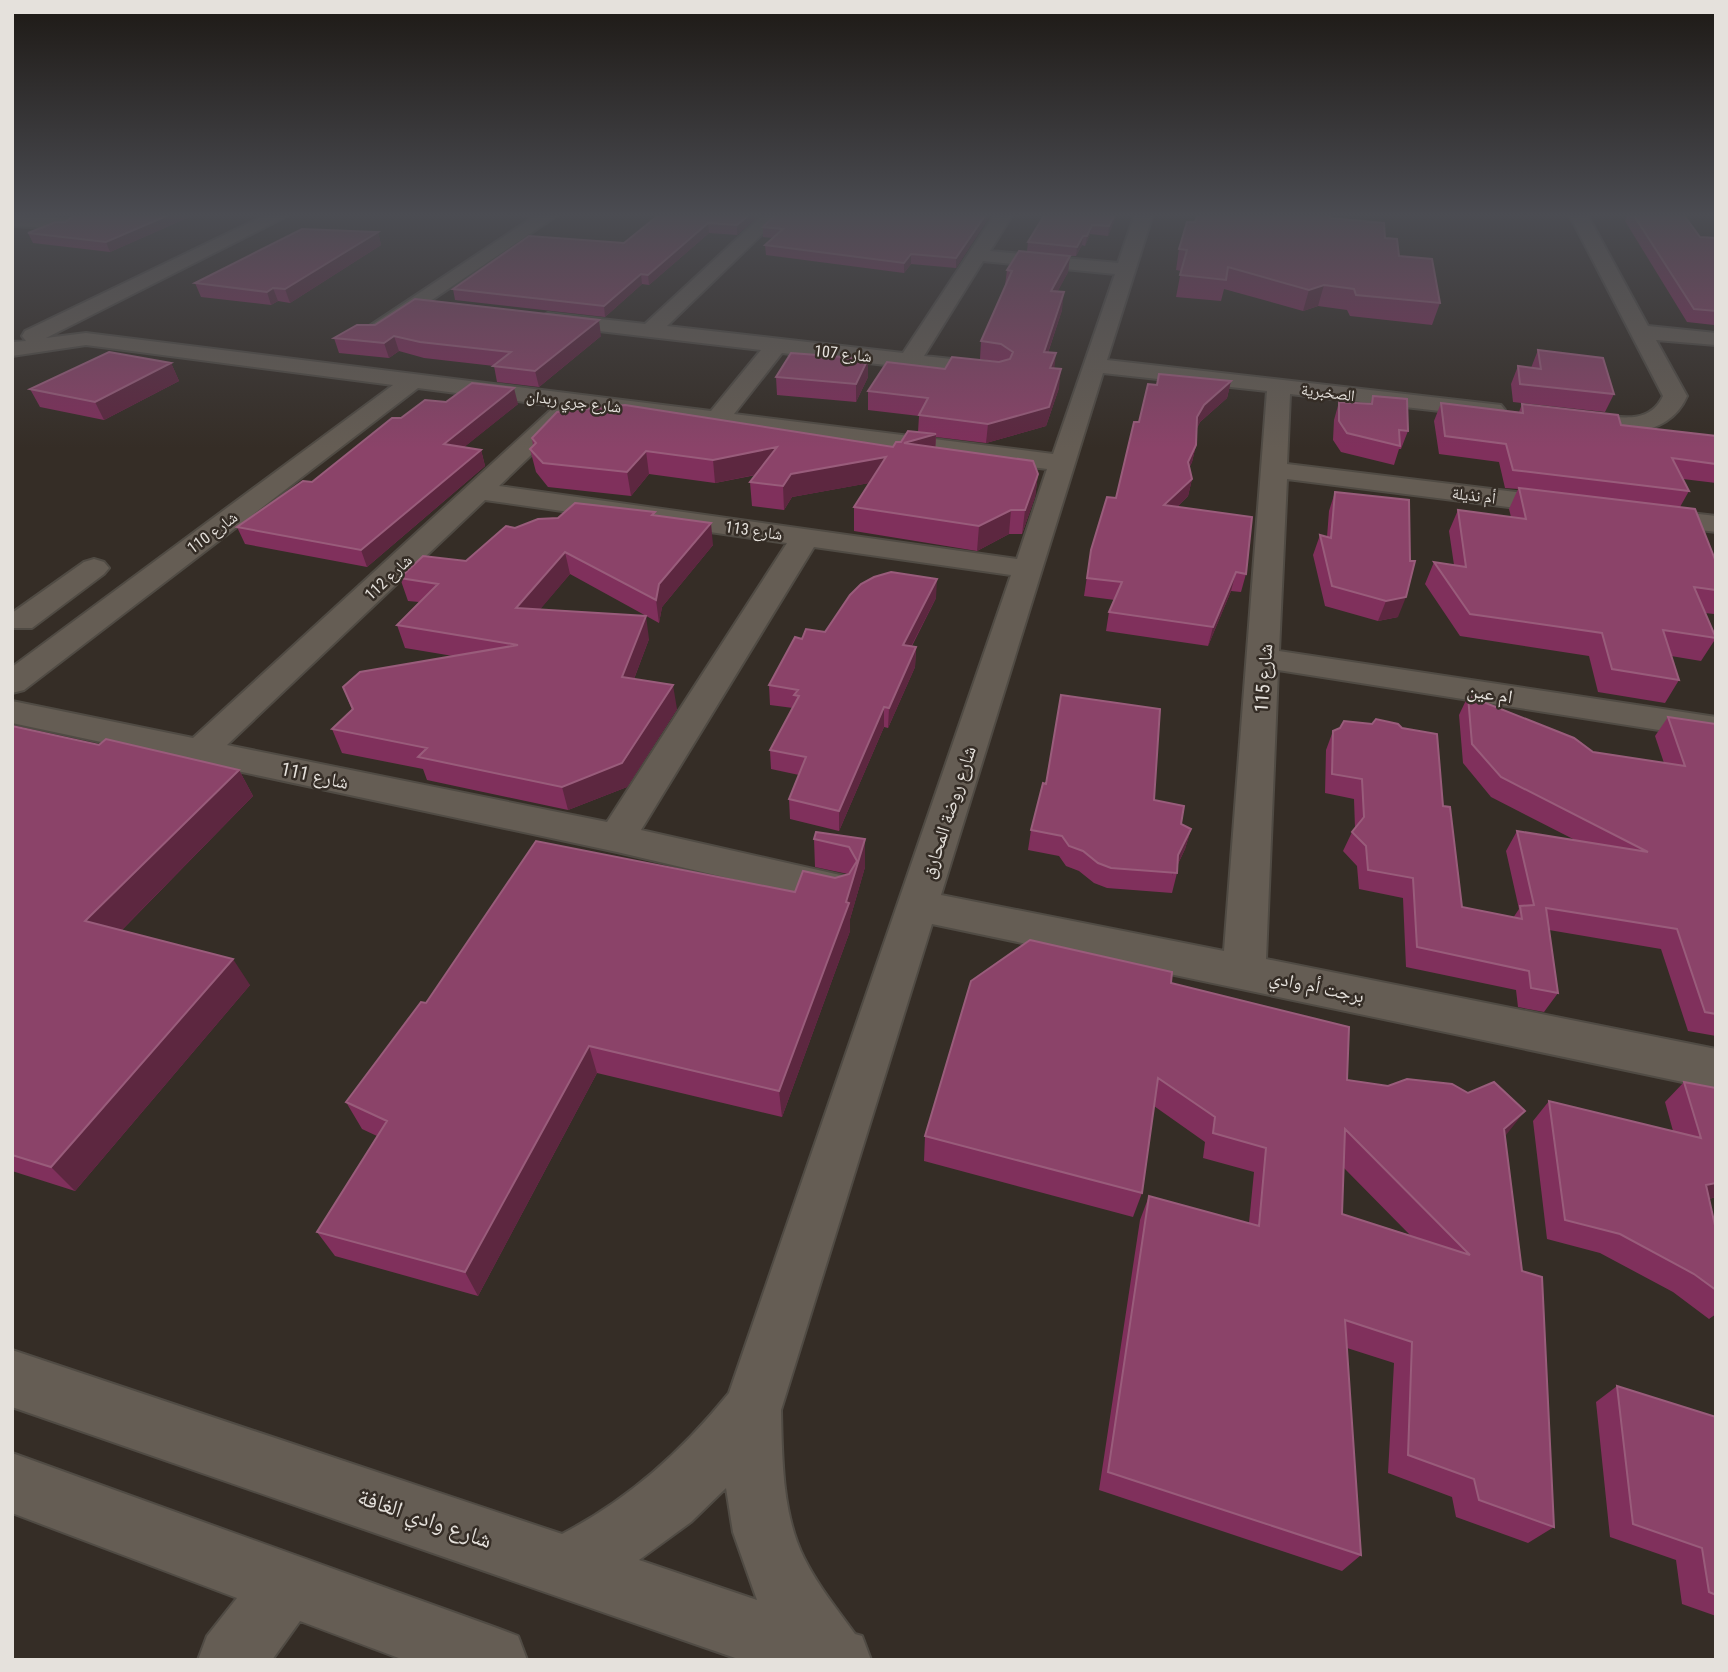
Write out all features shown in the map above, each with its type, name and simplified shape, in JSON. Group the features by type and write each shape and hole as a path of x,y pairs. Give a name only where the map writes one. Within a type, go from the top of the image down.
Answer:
{"street":[{"path":"12,329 89,292"},
{"path":"12,347 123,292"},
{"path":"370,333 432,292"},
{"path":"650,331 691,292"},
{"path":"910,360 954,292"},
{"name":"شارع روضة المحارق","path":"835,1659 792,1600 765,1537 751,1472 752,1410 1061,463 1120,292"},
{"path":"1547,416 1637,423 1666,415 1673,407 1675,396 1620,292"},
{"path":"414,304 442,307"},
{"name":"شارع 107","path":"525,317 998,371"},
{"path":"70,318 72,330 86,339"},
{"path":"1642,332 1716,340"},
{"name":"شارع جري ربدان","path":"12,347 86,339 1061,463"},
{"path":"717,419 776,346"},
{"name":"الصخبرية","path":"1095,365 1520,413"},
{"name":"شارع 110","path":"12,683 413,381"},
{"name":"شارع 115","path":"1244,970 1265,658 1279,386"},
{"name":"شارع 112","path":"200,751 481,491 574,401"},
{"name":"أم نذيلة","path":"1275,470 1592,509"},
{"name":"شارع 113","path":"481,491 1027,569"},
{"path":"1619,513 1716,524"},
{"path":"617,838 805,538"},
{"path":"20,624 94,568"},
{"path":"20,624 79,632"},
{"name":"ام عين","path":"1265,658 1716,728"},
{"name":"شارع 111","path":"12,712 617,838 835,888"},
{"name":"برجت أم وادي","path":"917,905 1716,1069"},
{"name":"شارع وادي الغافة","path":"12,1378 835,1659"},
{"name":"شارع روضة المحارق","path":"566,1566 622,1537 673,1500 716,1457 752,1410"},
{"path":"12,1483 494,1660"},
{"path":"231,1660 288,1584"}],"building":[{"path":"480,292 620,292 604,306"},
{"path":"1003,292 1064,292 1044,352 1056,353 1050,368 1061,369 1049,407 988,424 919,415 928,398 868,391 887,362 945,369 952,357 999,362 1010,359 1013,352 1001,344 981,341"},
{"path":"1355,292 1438,292 1440,303 1356,295"},
{"path":"1683,292 1716,292 1716,311 1694,309"},
{"path":"415,299 599,320 535,371 493,366 511,352 420,342 394,336 384,343 334,338 357,325 375,325"},
{"path":"1538,350 1603,358 1614,394 1520,384 1518,366 1541,369"},
{"path":"109,352 171,363 95,402 30,389"},
{"path":"791,353 868,359 856,384 776,377"},
{"path":"1159,374 1231,381 1204,405 1197,417 1196,445 1188,462 1192,479 1164,505 1252,517 1246,574 1236,572 1213,627 1109,612 1122,582 1087,578 1091,550 1107,497 1116,498 1134,422 1139,422 1148,384 1157,385"},
{"path":"472,383 514,388 444,444 481,450 361,550 237,527 303,481 312,482 392,418 401,418 425,400 446,402"},
{"path":"1373,396 1407,399 1408,431 1399,430 1400,446 1347,433 1339,421 1339,402 1372,404"},
{"path":"1441,403 1523,413 1522,404 1618,415 1621,425 1716,436 1716,464 1672,458 1689,491 1513,470 1506,444 1445,436"},
{"path":"625,405 893,447 896,442 901,442 908,431 936,434 904,443 1033,461 1038,474 1025,510 1011,510 979,526 854,507 886,457 791,474 783,486 750,482 777,447 713,460 646,451 627,472 543,463 530,449 536,443 532,438 557,412"},
{"path":"1519,488 1695,509 1716,562 1716,590 1694,587 1716,638 1663,630 1679,680 1612,669 1602,633 1470,614 1434,562 1466,567 1458,510 1526,519"},
{"path":"1335,492 1409,500 1410,561 1415,561 1406,597 1386,601 1332,586 1320,535 1331,538"},
{"path":"575,503 655,512 652,515 711,523 659,584 656,600 565,552 516,608 646,616 622,677 673,685 622,763 562,787 418,757 427,748 332,729 353,709 343,687 360,672 518,645 397,625 438,584 400,578 423,556 466,561 506,526 515,528 538,519 558,518"},
{"path":"891,572 937,579 903,645 916,647 889,708 884,707 839,811 789,799 806,757 770,750 799,696 794,695 798,690 769,685 795,637 802,639 806,629 825,632 850,595 861,584"},
{"path":"1061,695 1160,709 1154,800 1184,806 1181,824 1191,829 1178,855 1177,873 1111,868 1069,846 1062,836 1031,830 1043,783 1046,784"},
{"path":"1468,696 1574,738 1593,752 1685,766 1668,717 1716,724 1716,1014 1705,1012 1677,929 1546,908 1558,993 1531,988 1529,971 1417,947 1413,878 1368,870 1366,846 1352,832 1364,817 1362,779 1332,774 1333,731 1340,728 1344,721 1372,724 1376,719 1398,724 1402,728 1437,734 1443,806 1450,807 1462,907 1522,919 1520,906 1534,905 1517,831 1648,852 1501,777 1472,744"},
{"path":"12,726 99,745 106,739 239,770 85,921 233,959 51,1167 12,1155"},
{"path":"816,832 865,839 846,902 849,903 779,1091 589,1046 465,1272 317,1232 387,1121 346,1102 421,1002 426,1003 536,841 795,892 803,871 835,878 849,874 857,861 849,847 814,839"},
{"path":"1030,940 1172,972 1171,983 1349,1027 1347,1080 1388,1086 1407,1079 1452,1084 1468,1093 1494,1082 1525,1111 1504,1129 1522,1271 1542,1277 1554,1527 1479,1500 1474,1479 1408,1455 1412,1342 1345,1320 1361,1555 1108,1472 1149,1196 1259,1226 1266,1148 1213,1133 1215,1117 1158,1078 1142,1193 925,1136 971,981","holes":["1345,1129 1470,1255 1342,1214"]},
{"path":"1684,1082 1716,1088 1716,1183 1706,1185 1716,1230 1716,1290 1694,1274 1620,1234 1565,1220 1549,1101 1701,1138"},
{"path":"1617,1386 1716,1417 1716,1595 1709,1592 1702,1548 1633,1524"}]}
